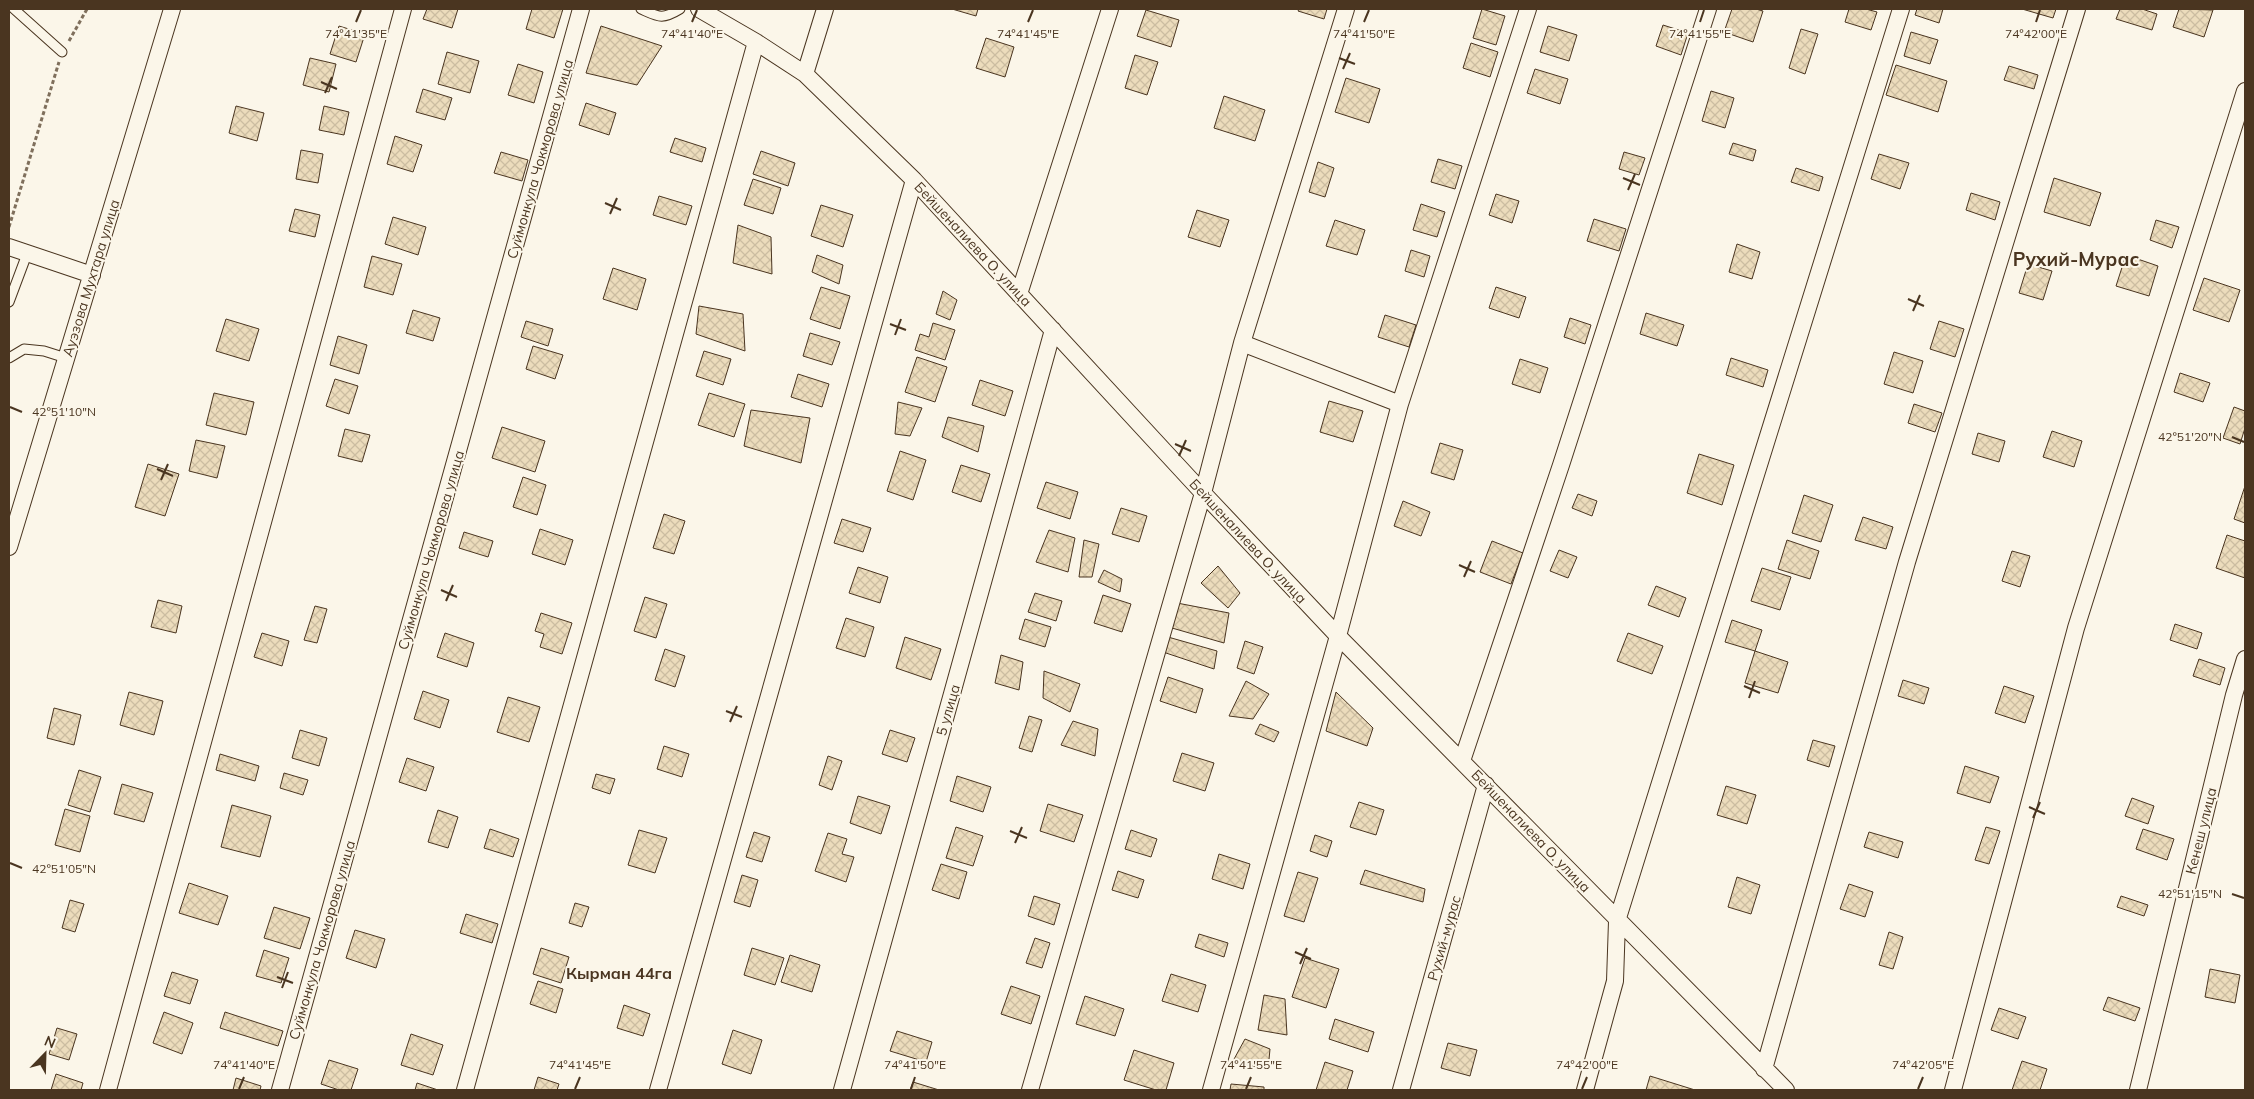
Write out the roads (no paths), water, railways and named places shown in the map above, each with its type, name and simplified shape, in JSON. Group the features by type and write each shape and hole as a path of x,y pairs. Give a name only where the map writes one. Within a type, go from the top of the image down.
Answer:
{"street":[{"name":"Ауэзова Мухтара улица","path":"9,547 172,9"},
{"path":"108,1090 403,9"},
{"name":"Суймонкула Чокморова улица","path":"280,1090 582,9"},
{"name":"Бейшеналиева О. улица","path":"699,9 756,42 805,74 914,180 1202,493 1338,636 1486,785 1617,921 1786,1090"},
{"path":"805,74 826,9"},
{"path":"1019,294 1110,9"},
{"path":"1030,1090 1202,493 1242,343 1346,9"},
{"path":"1211,1090 1338,636 1400,404 1528,9"},
{"path":"1462,761 1558,474 1708,9"},
{"path":"1585,1090 1615,981 1617,921 1901,9"},
{"path":"1764,1069 1907,562 2077,9"},
{"path":"465,1090 756,42"},
{"path":"1953,1090 2076,628 2245,91"},
{"path":"658,1090 914,180"},
{"path":"9,247 92,275"},
{"name":"5 улица","path":"842,1090 1053,330"},
{"path":"1242,343 1400,404"},
{"name":"Кенеш улица","path":"2138,1090 2234,695 2245,659"},
{"name":"Рухий-мурас","path":"1401,1090 1486,785"}],"lane":[{"path":"14,9 62,52"},
{"path":"641,9 658,17 668,16 680,9"},
{"path":"9,302 27,254"},
{"path":"9,358 24,349 44,350 66,358"}],"district":[{"name":"Рухий-Мурас","path":"2076,259"},
{"name":"Кырман 44га","path":"619,973"}]}
